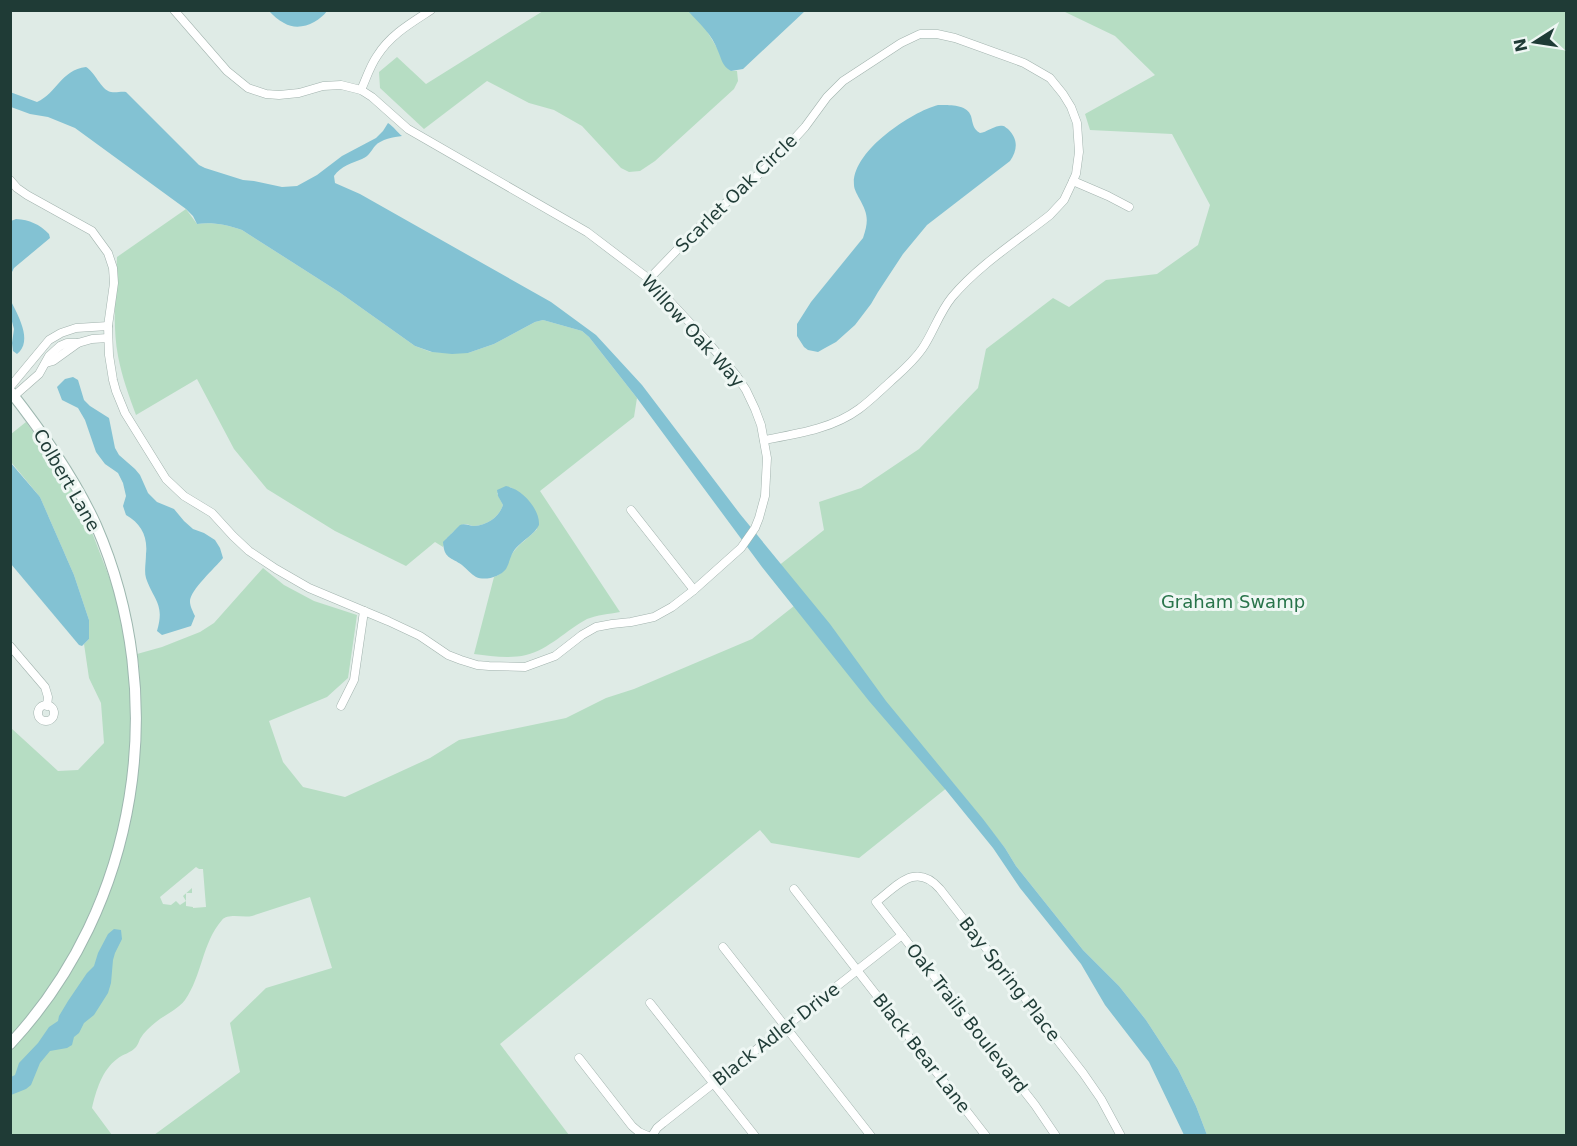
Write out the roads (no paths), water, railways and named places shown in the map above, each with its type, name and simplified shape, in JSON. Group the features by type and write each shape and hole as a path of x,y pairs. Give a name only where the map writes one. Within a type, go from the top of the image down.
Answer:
{"street":[{"name":"Willow Oak Way","path":"10,180 27,195 92,231 108,253 113,268 114,284 108,326 110,367 120,402 160,471 172,486 212,513 240,543 260,559 309,588 420,636 448,655 477,665 525,667 555,656 596,627 654,617 694,590 741,548 755,528 765,496 767,458 755,409 736,375 650,279 587,232 408,129 361,90 333,85 318,86 305,92 290,94 266,94 254,90 227,71 174,10"},
{"path":"361,90 376,56 389,41 431,10"},
{"name":"Scarlet Oak Circle","path":"650,279 705,222 775,160 843,81 901,43 920,34 937,34 954,38 1023,63 1050,78 1067,100 1077,123 1079,152 1073,181 1064,200 1050,215 979,270 950,298 923,348 906,368 860,409 826,426 764,441"},
{"path":"1073,181 1129,207"},
{"path":"15,391 16,381 49,340 76,328 108,326"},
{"path":"15,391 39,374 46,363 53,361 78,343 108,338"},
{"name":"Colbert Lane","path":"10,1044 61,979 101,902 128,813 135,764 137,723 130,636 121,595 105,549 72,480 15,391"},
{"path":"631,510 694,590"},
{"path":"341,706 354,680 364,611"},
{"path":"10,646 45,687 48,697 47,706"},
{"name":"Bay Spring Place","path":"876,902 911,876 924,876 936,884 1083,1072 1121,1136"},
{"name":"Black Bear Lane","path":"794,889 986,1136"},
{"name":"Oak Trails Boulevard","path":"876,902 1035,1105 1056,1136"},
{"name":"Black Adler Drive","path":"650,1136 663,1123 902,935"},
{"path":"723,947 871,1136"},
{"path":"650,1003 755,1136"},
{"path":"579,1058 634,1129 650,1136"}],"water":[{"path":"269,11 327,11 308,25 296,27 282,22"},
{"path":"688,11 805,11 743,69 731,71 724,65 709,34"},
{"path":"86,67 107,91 126,92 199,165 243,180 282,187 297,186 317,175 342,156 376,138 388,123 392,126 402,136 381,142 362,159 343,167 334,176 335,183 360,194 551,302 596,335 642,385 740,514 830,624 886,701 983,819 1016,866 1083,950 1119,986 1146,1020 1178,1069 1207,1135 1184,1135 1149,1062 1105,1005 1081,964 1020,888 993,848 869,701 762,567 589,337 582,331 543,320 494,344 468,353 432,352 415,346 339,292 242,230 220,224 197,224 186,209 75,128 48,117 30,114 11,107 10,92 37,102 50,93 71,72"},
{"path":"938,105 966,109 980,133 1005,126 1015,140 1016,148 1013,157 927,225 903,254 855,325 836,342 818,352 808,350 797,336 797,324 811,302 863,238 865,232 866,213 854,185 856,172 862,160 885,135 913,116"},
{"path":"16,219 38,225 49,234 50,238 14,268 11,274 11,221"},
{"path":"10,299 24,335 22,349 17,354 13,351 14,329"},
{"path":"73,377 78,380 84,400 109,418 115,448 119,455 140,475 148,493 157,502 174,509 193,529 215,540 220,548 223,558 191,597 190,605 195,616 191,626 162,635 157,631 160,615 158,603 145,575 146,542 139,526 126,515 123,506 126,496 123,483 118,473 105,464 96,452 85,420 78,408 62,400 57,387 65,379"},
{"path":"10,462 40,497 74,575 89,620 89,639 82,646 11,564"},
{"path":"506,486 524,495 537,513 539,525 512,553 503,572 492,577 480,578 449,557 445,552 443,542 460,525 479,525 496,517 503,505 497,490"},
{"path":"114,929 121,930 122,939 113,960 108,993 94,1015 84,1023 74,1037 72,1045 50,1051 40,1063 31,1085 11,1095 11,1077 15,1075 19,1063 49,1027 58,1021 68,1001 94,966 108,934"}],"park label":[{"name":"Graham Swamp","path":"1233,601"}]}
